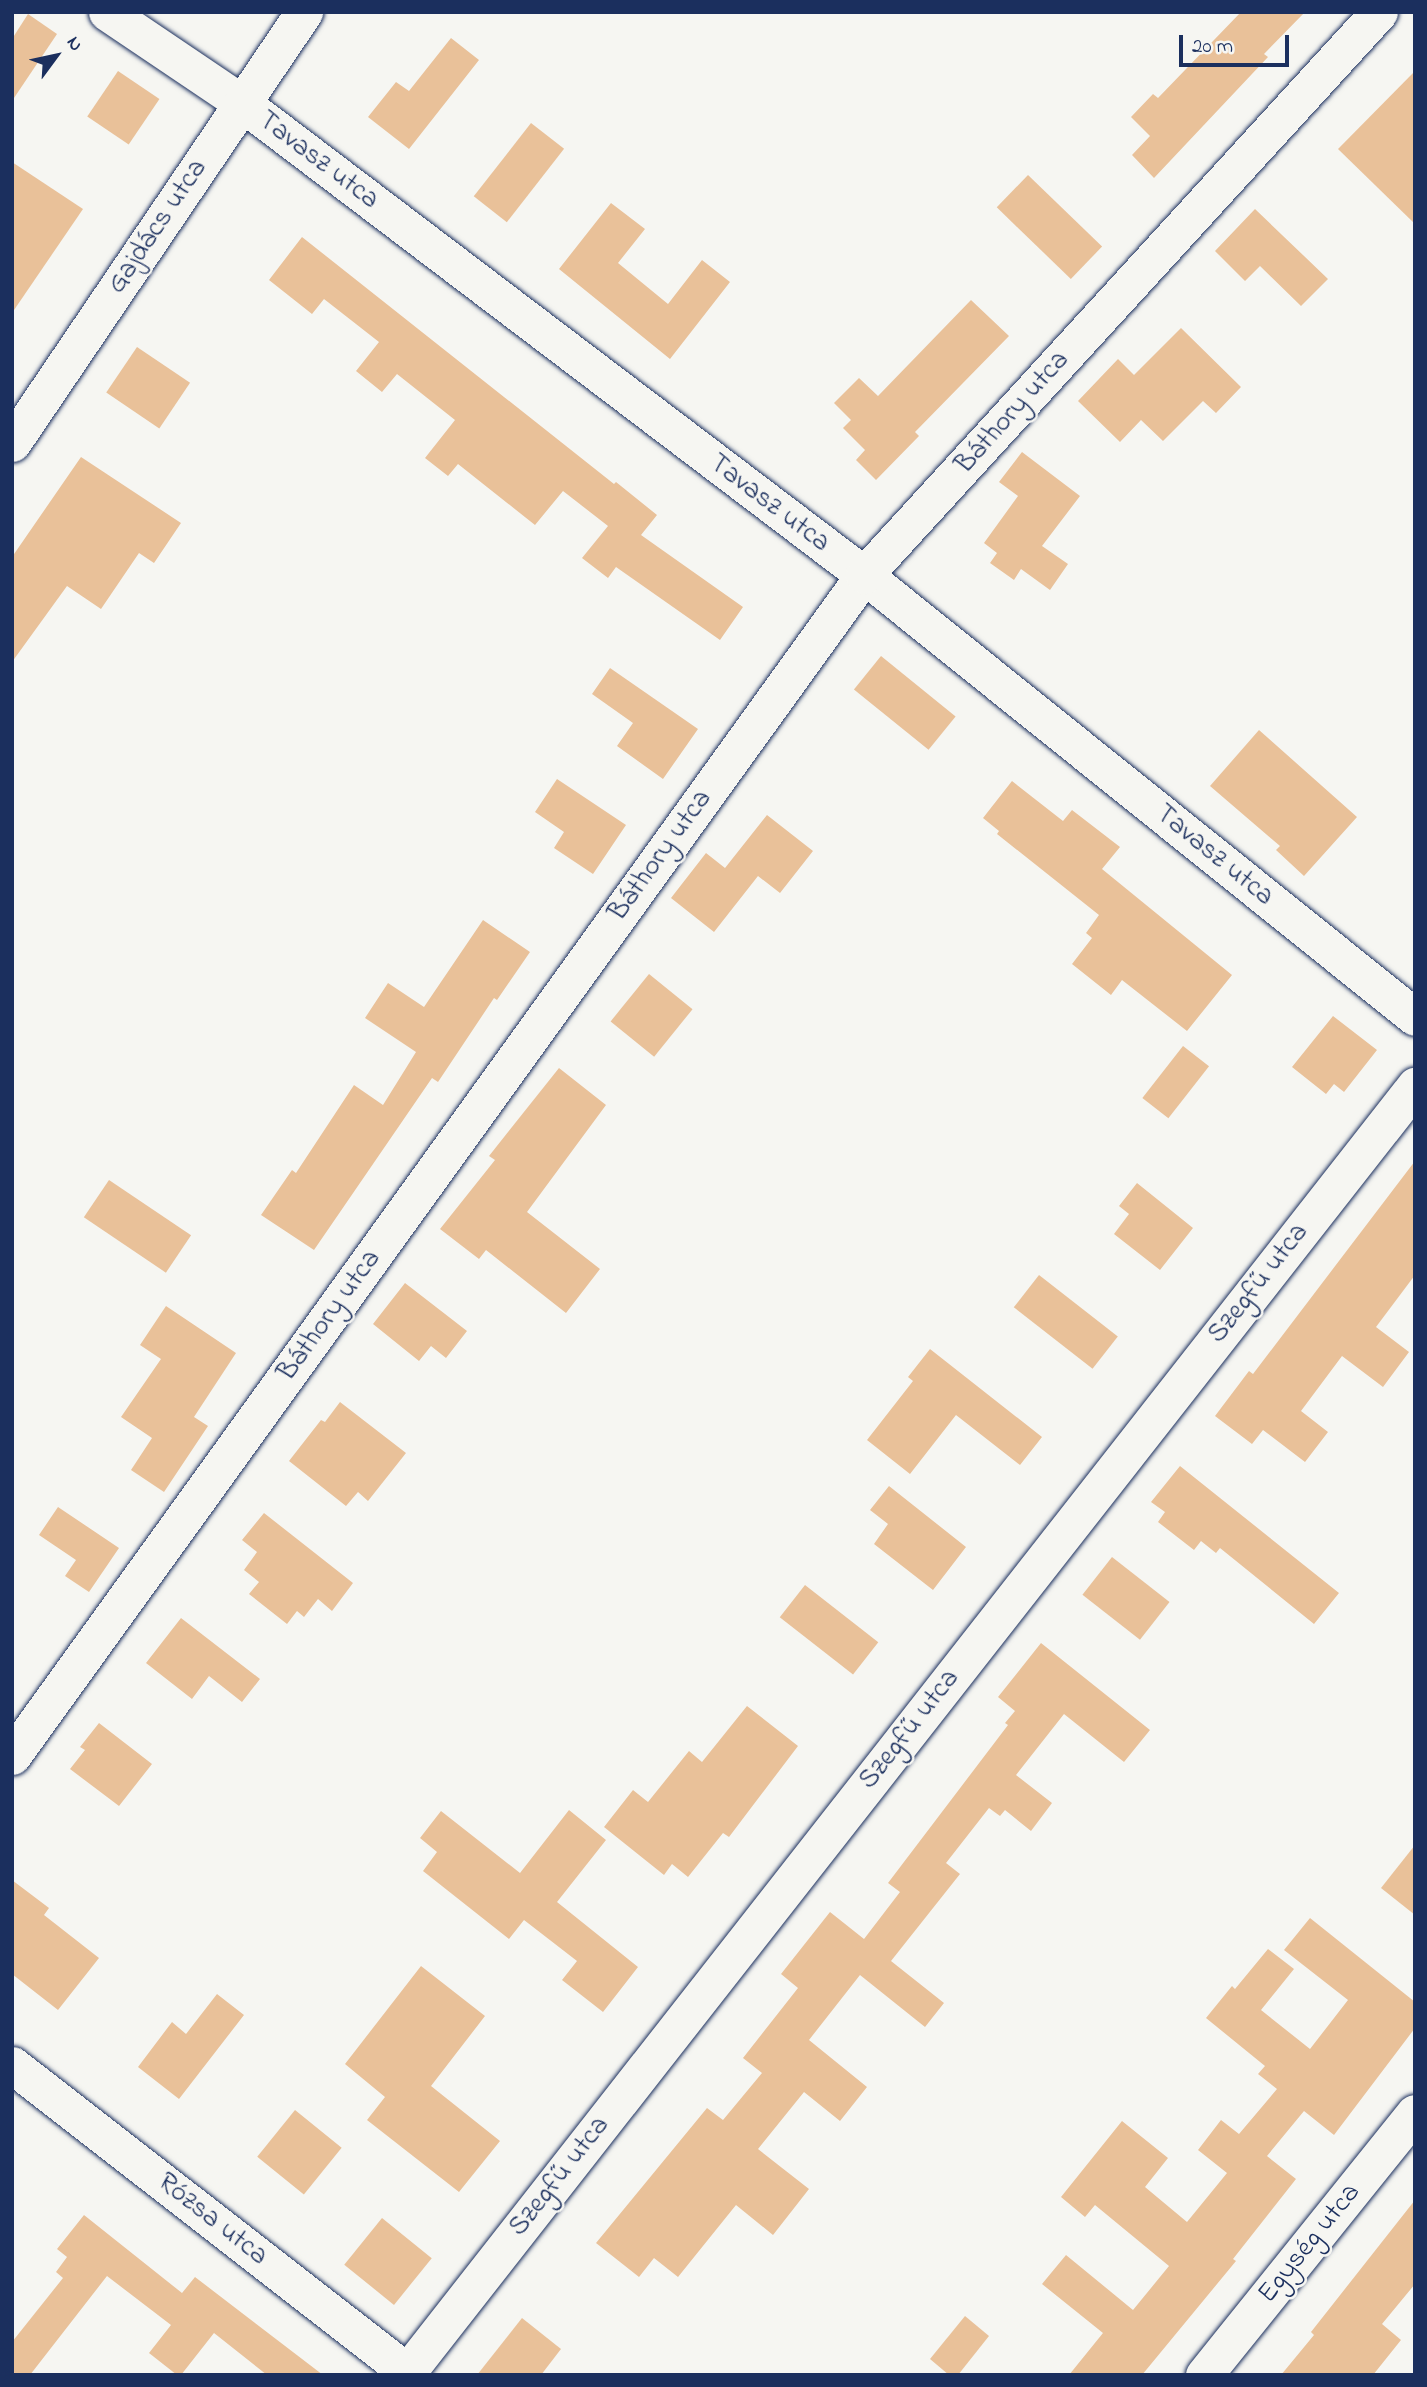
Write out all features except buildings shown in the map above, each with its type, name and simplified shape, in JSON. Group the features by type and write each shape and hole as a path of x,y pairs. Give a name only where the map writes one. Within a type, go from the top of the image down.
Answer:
{"street":[{"name":"Tavasz utca","path":"107,12 242,103 864,575 1415,1017"},
{"name":"Gajdács utca","path":"12,443 304,12"},
{"name":"Báthory utca","path":"12,1756 864,575 1379,12"},
{"name":"Szegfű utca","path":"408,2374 1415,1086"},
{"name":"Rózsa utca","path":"12,2065 408,2374"},
{"name":"Egység utca","path":"1205,2375 1415,2113"}]}
